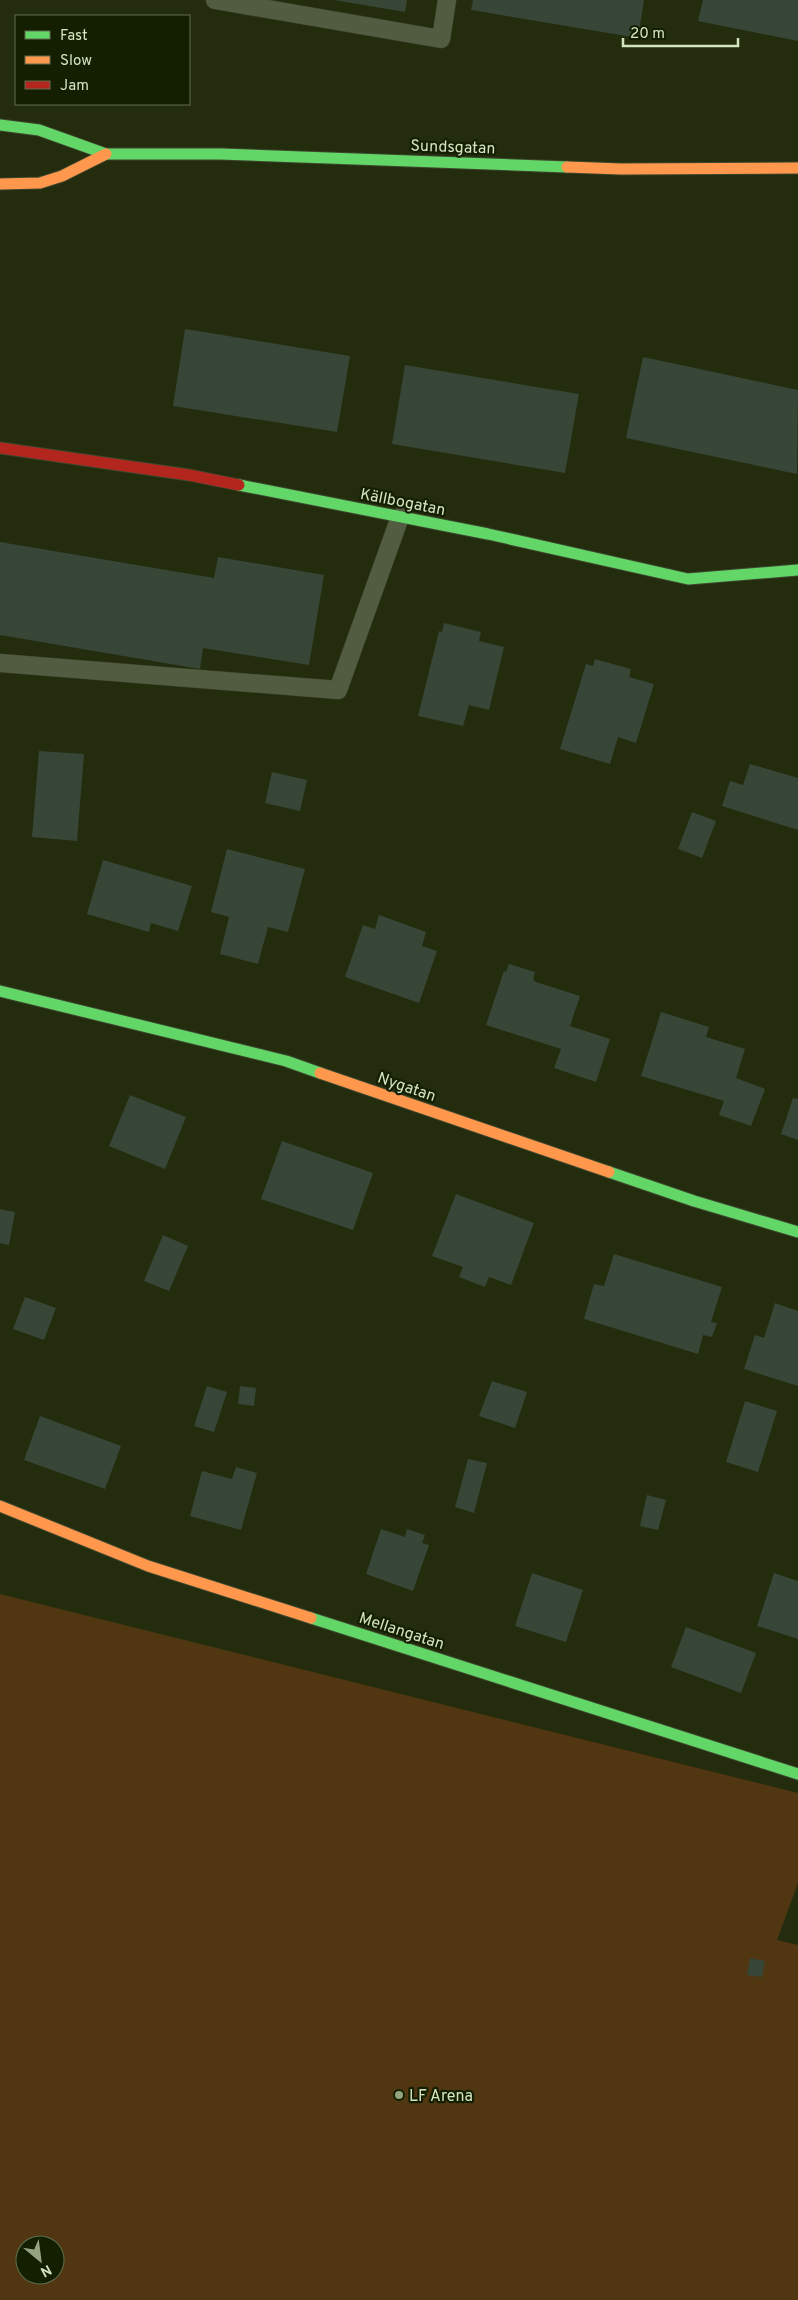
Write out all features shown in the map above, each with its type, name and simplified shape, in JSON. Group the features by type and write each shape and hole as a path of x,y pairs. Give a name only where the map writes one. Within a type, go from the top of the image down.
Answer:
{"street":[{"name":"Sundsgatan","path":"0,125 39,130 106,154 221,154 621,169 798,168"},
{"name":"Sundsgatan","path":"0,184 40,183 62,176 106,154"},
{"name":"Källbogatan","path":"0,448 189,475 488,534 688,579 798,570"},
{"name":"Nygatan","path":"0,991 286,1061 694,1201 798,1232"},
{"name":"Mellangatan","path":"0,1506 148,1566 798,1774"}],"lane":[{"path":"215,0 441,38 447,0"},
{"path":"0,663 338,690 400,517"}],"shaded area":[{"name":"LF Arena","path":"0,1594 798,1793 798,1883 777,1940 798,1945 798,2300 0,2300"}],"building":[{"path":"334,0 407,0 405,12"},
{"path":"473,0 644,0 638,38 471,10"},
{"path":"703,0 798,0 798,41 698,21"},
{"path":"185,329 350,356 337,432 173,406"},
{"path":"643,357 798,390 797,474 626,438"},
{"path":"405,365 579,394 565,473 392,444"},
{"path":"0,542 214,578 218,557 324,575 309,665 203,648 200,669 0,635"},
{"path":"444,623 481,632 479,641 504,647 489,710 469,705 463,726 418,716 439,631 442,632"},
{"path":"595,659 631,669 629,677 654,684 636,743 618,737 610,764 560,749 586,664 593,666"},
{"path":"39,751 84,754 77,841 32,837"},
{"path":"750,764 798,778 798,830 722,806 730,781 743,785"},
{"path":"272,772 307,780 300,811 265,803"},
{"path":"692,812 716,821 702,858 678,849"},
{"path":"227,849 305,869 288,932 268,927 258,964 220,954 229,917 211,912"},
{"path":"103,860 192,886 178,931 151,923 149,932 87,914"},
{"path":"379,915 426,932 422,946 437,951 419,1003 345,977 363,925 375,929"},
{"path":"509,964 535,972 533,980 536,982 580,996 570,1026 610,1039 596,1082 554,1068 561,1049 486,1025 504,971 506,972"},
{"path":"661,1012 709,1027 706,1037 745,1049 736,1078 765,1089 751,1126 719,1115 724,1101 641,1076"},
{"path":"130,1095 186,1117 165,1169 109,1146"},
{"path":"793,1098 798,1099 798,1140 781,1134"},
{"path":"282,1141 373,1173 353,1230 261,1199"},
{"path":"456,1194 534,1223 511,1285 489,1277 485,1287 459,1277 463,1267 432,1256"},
{"path":"0,1209 15,1212 9,1245 0,1243"},
{"path":"163,1235 188,1246 169,1291 144,1281"},
{"path":"614,1254 722,1287 711,1322 717,1323 712,1337 703,1335 698,1354 584,1319 594,1284 604,1286"},
{"path":"25,1297 56,1308 44,1340 13,1329"},
{"path":"775,1303 798,1311 798,1386 744,1369 755,1335 764,1338"},
{"path":"492,1381 527,1392 515,1428 479,1416"},
{"path":"207,1386 227,1392 214,1432 194,1426"},
{"path":"240,1386 256,1388 254,1406 238,1404"},
{"path":"745,1401 777,1411 758,1472 726,1462"},
{"path":"40,1416 121,1446 105,1489 24,1460"},
{"path":"468,1459 487,1463 474,1513 455,1507"},
{"path":"236,1467 257,1473 241,1530 190,1516 202,1471 232,1479"},
{"path":"647,1495 666,1500 658,1530 640,1526"},
{"path":"381,1529 405,1537 407,1529 425,1535 422,1543 429,1545 413,1591 366,1574"},
{"path":"532,1573 583,1590 566,1642 515,1626"},
{"path":"774,1573 798,1581 798,1639 757,1626"},
{"path":"686,1627 756,1653 741,1693 671,1667"},
{"path":"750,1958 765,1961 762,1977 747,1975"}],"traffic: fast":[{"path":"0,125 39,130 106,154 221,154 567,167"},
{"path":"239,485 488,534 688,579 798,570"},
{"path":"0,991 286,1061 320,1073"},
{"path":"609,1172 694,1201 798,1232"},
{"path":"311,1618 798,1774"}],"traffic: slow":[{"path":"0,184 40,183 62,176 106,154"},
{"path":"567,167 621,169 798,168"},
{"path":"320,1073 609,1172"},
{"path":"0,1506 148,1566 311,1618"}],"traffic: jam":[{"path":"0,448 189,475 239,485"}],"place":[{"name":"LF Arena","path":"399,2095"}]}
